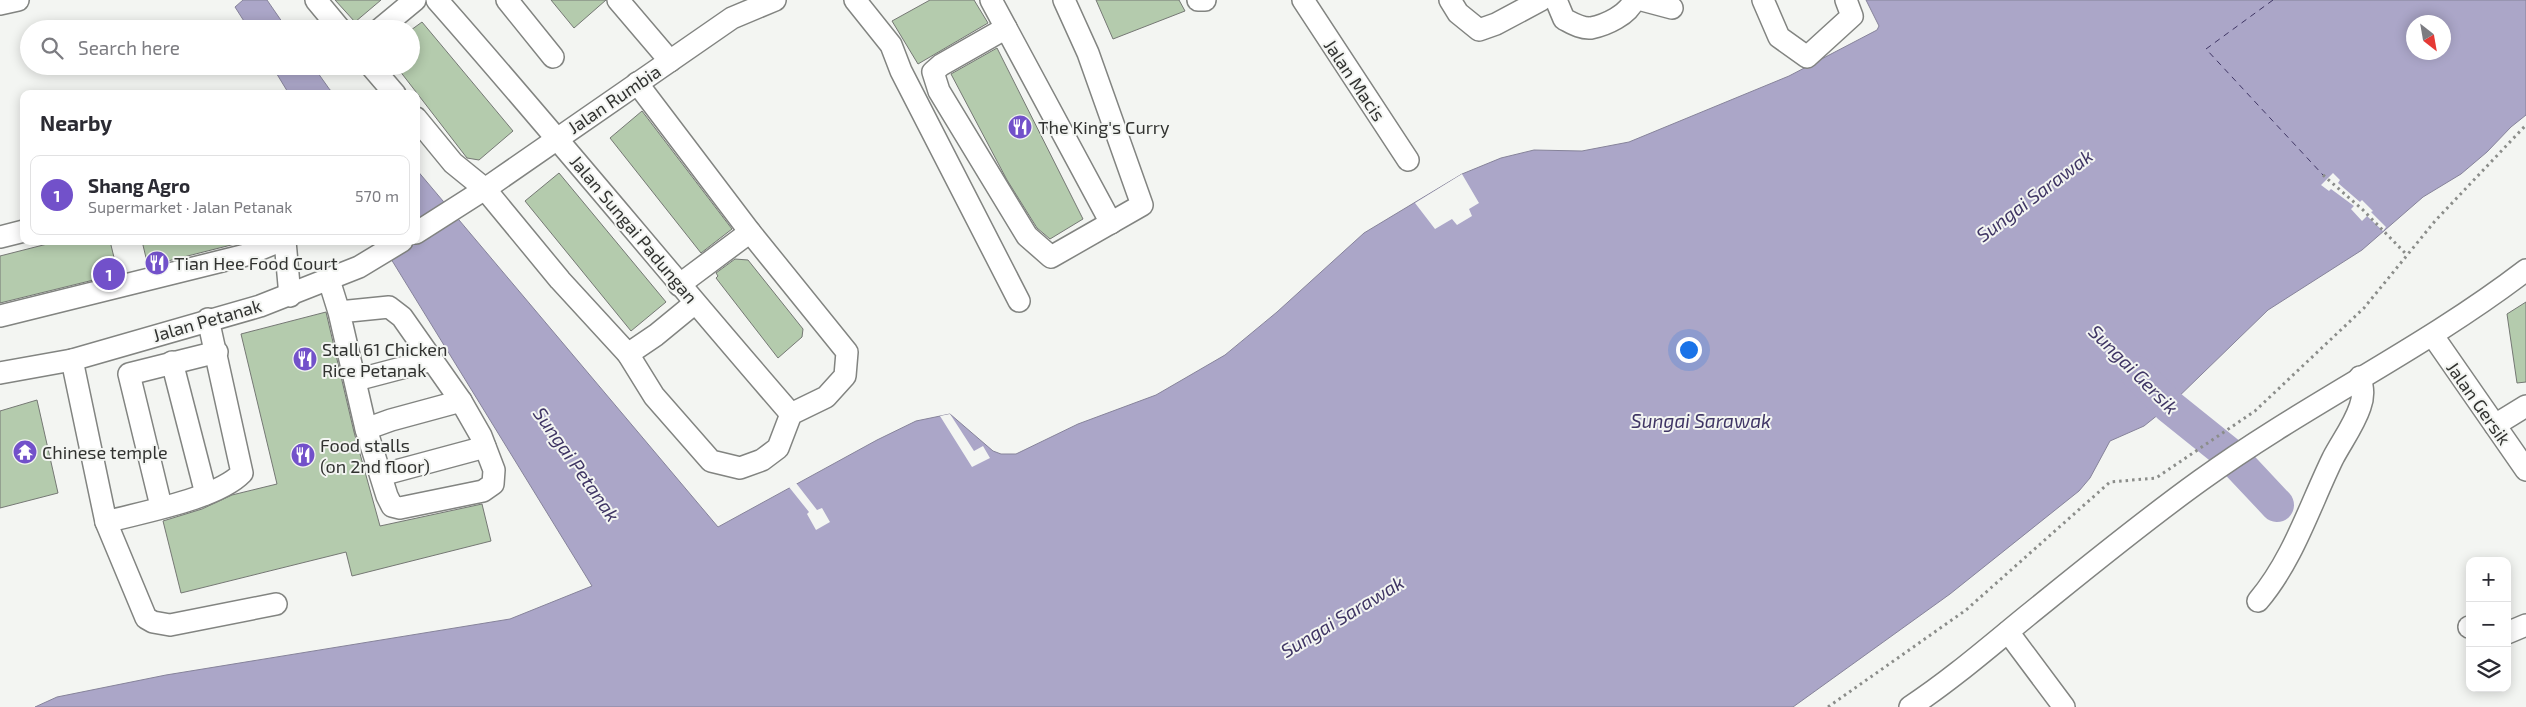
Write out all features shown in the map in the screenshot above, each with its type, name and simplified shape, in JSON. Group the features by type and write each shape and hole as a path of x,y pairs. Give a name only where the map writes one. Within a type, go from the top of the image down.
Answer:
{"street":[{"path":"0,4 18,0"},
{"path":"316,0 333,20"},
{"path":"391,20 415,0"},
{"name":"Jalan Sungai Padungan","path":"437,0 558,137 695,303 791,414"},
{"path":"507,0 553,56"},
{"path":"618,0 670,61"},
{"path":"732,18 744,0"},
{"name":"Jalan Rumbia","path":"420,230 485,189 732,18 775,0"},
{"path":"855,0 891,44 901,71 1019,301"},
{"path":"991,0 1111,222"},
{"path":"1006,28 941,65 933,72 939,91 1027,236 1051,257 1142,205 1088,53 1064,0"},
{"path":"1198,0 1205,0"},
{"name":"Jalan Macis","path":"1303,0 1408,160"},
{"path":"1450,0 1458,13 1479,30 1496,24 1542,0"},
{"path":"1556,0 1564,19 1578,26 1590,28 1621,15 1632,6 1634,0"},
{"path":"1642,0 1672,8"},
{"path":"1763,0 1779,37 1808,57 1852,16 1846,0"},
{"path":"379,75 392,90"},
{"path":"420,123 454,162 485,189 560,280 628,354 654,396 712,461 740,468 762,460 778,448 791,414 826,397 845,376 847,352 750,232 637,83"},
{"path":"680,284 750,232"},
{"path":"0,237 20,233"},
{"path":"0,316 246,255 270,245"},
{"path":"285,245 290,296"},
{"name":"Jalan Petanak","path":"1,372 72,360 290,296 373,259 396,245"},
{"path":"1910,707 2008,632 2099,557 2202,480 2360,377 2432,336 2526,270"},
{"path":"329,280 340,312 366,429 392,506 400,508 483,491 493,484 494,470 486,447 461,401 402,317 389,307 340,312"},
{"path":"628,354 656,336 695,303"},
{"path":"106,522 206,494 236,480 242,473 217,352 208,319"},
{"name":"Jalan Gersik","path":"2432,336 2526,470"},
{"path":"161,506 129,374 217,352"},
{"path":"72,360 106,522 146,618 154,622 170,625 276,604"},
{"path":"356,380 432,360"},
{"path":"172,362 206,494"},
{"path":"2258,601 2270,586 2291,550 2334,457 2360,407 2364,392 2360,377"},
{"path":"366,429 391,420 461,401"},
{"path":"2495,425 2526,406"},
{"path":"381,474 486,447"},
{"path":"2511,631 2526,625"},
{"path":"2008,632 2064,707"}],"path":[{"path":"1828,707 1966,610 2110,482 2156,478 2255,411 2364,308 2435,221 2526,125"},
{"path":"2323,175 2363,210 2407,255"}],"water":[{"path":"243,0 267,0 281,20 243,20 235,7"},
{"name":"Sungai Sarawak","path":"1866,0 2526,0 2526,115 2461,174 2423,197 2362,250 2268,310 2169,406 2144,426 2110,441 2090,478 2079,491 1950,594 1793,707 35,707 57,697 166,675 510,619 592,586 382,245 420,245 420,174 718,527 877,440 916,421 950,414 993,451 1001,454 1016,454 1078,424 1156,395 1225,355 1277,312 1364,233 1462,174 1501,158 1534,150 1582,151 1629,142 1789,76 1877,30 1879,26"},
{"path":"277,75 319,75 330,90 287,90"}],"pier":[{"path":"2333,173 2340,180 2338,183 2360,202 2362,200 2373,211 2371,212 2386,227 2383,231 2367,216 2362,221 2351,209 2354,206 2331,189 2329,191 2321,185"},
{"path":"1462,174 1479,203 1469,209 1472,216 1457,225 1452,219 1435,229 1415,203"},
{"path":"950,414 974,451 983,446 990,458 972,467 940,416"},
{"path":"796,483 817,510 822,508 830,522 816,530 807,514 809,512 789,487"}],"building":[{"path":"335,0 381,0 357,20 353,20"},
{"path":"551,0 606,0 574,28"},
{"path":"930,0 974,0 988,23 918,64 892,21"},
{"path":"1096,0 1179,0 1185,11 1113,39"},
{"path":"422,22 513,131 479,160 467,158 420,97 420,90 415,90 403,75 420,75 420,23"},
{"path":"997,48 1083,219 1050,239 1037,228 1007,180 951,74"},
{"path":"642,111 732,229 701,253 610,138"},
{"path":"559,173 666,302 631,331 525,201"},
{"path":"43,245 111,245 118,274 0,303 0,256"},
{"path":"143,245 231,245 148,266"},
{"path":"735,259 748,260 803,329 802,337 778,358 716,278 718,276 716,273"},
{"path":"2526,302 2526,382 2517,383 2507,314"},
{"path":"326,312 354,432 380,526 482,504 491,541 352,576 346,552 181,593 163,521 202,509 232,495 277,484 241,334"},
{"name":"Chinese temple","path":"37,400 58,493 0,508 0,411"}],"waterway":[{"name":"Sungai Gersik","path":"2137,373 2169,406 2230,455 2277,505"}],"ferry route":[{"path":"2273,0 2206,49 2323,175"}],"place":[{"name":"The King's Curry","path":"1020,127"},
{"name":"Tian Hee Food Court","path":"157,263"},
{"name":"Shang Agro","path":"109,274"},
{"name":"Stall 61 Chicken Rice Petanak","path":"305,359"},
{"name":"Chinese temple","path":"25,452"},
{"name":"Food stalls (on 2nd floor)","path":"303,455"}],"water label":[{"name":"Sungai Petanak","path":"577,464"}]}
